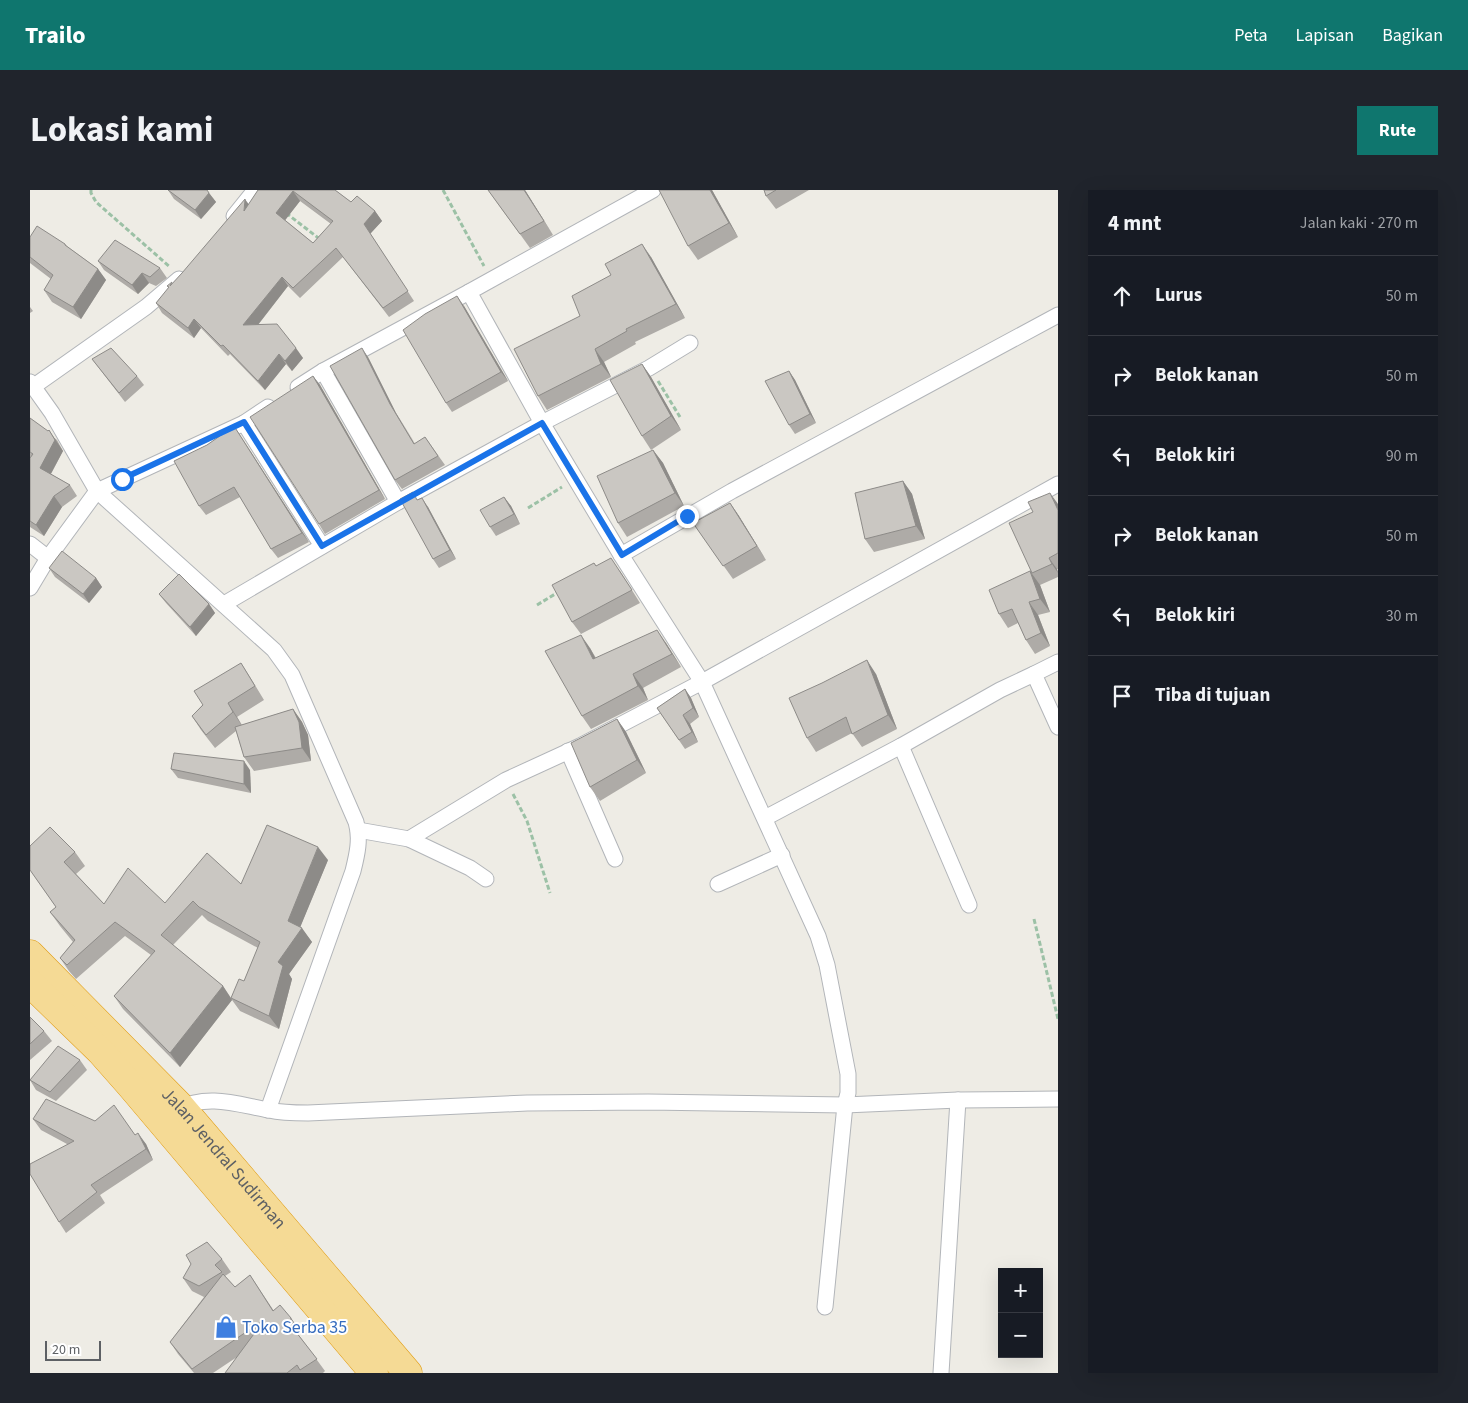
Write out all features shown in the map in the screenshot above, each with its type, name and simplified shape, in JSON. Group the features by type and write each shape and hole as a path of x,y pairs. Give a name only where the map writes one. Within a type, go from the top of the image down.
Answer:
{"highway":[{"name":"Jalan Jendral Sudirman","path":"30,954 170,1114 408,1373"},
{"name":"Jalan Jendral Sudirman","path":"30,983 100,1051 138,1078"},
{"name":"Jalan Jendral Sudirman","path":"170,1114 374,1373"}],"street":[{"path":"226,225 255,190"},
{"path":"30,588 48,558 97,491 244,422 323,371 653,190"},
{"path":"186,272 146,307 32,384 52,413 97,491 274,650 292,674 337,775 358,830 357,857 353,871 268,1110"},
{"path":"470,292 575,479 702,682 818,936 827,965 848,1074 848,1093 845,1105 825,1307"},
{"path":"622,555 732,491 1058,315"},
{"path":"224,604 398,502 542,423 650,368 690,343"},
{"path":"323,371 398,502"},
{"path":"244,422 322,546"},
{"path":"409,839 506,780 568,751 702,682 1058,484"},
{"path":"30,544 48,558"},
{"path":"765,818 901,746 1000,690 1058,662"},
{"path":"1034,674 1058,727"},
{"path":"901,746 969,906"},
{"path":"568,751 615,860"},
{"path":"358,830 409,839 470,868 486,879"},
{"path":"718,884 782,855"},
{"path":"170,1114 205,1101 237,1103 268,1110 308,1113 527,1103 629,1102 845,1105 958,1100 1058,1099"},
{"path":"941,1373 958,1100"}],"path":[{"path":"91,190 96,202 186,272"},
{"path":"443,190 492,280"},
{"path":"285,212 322,240"},
{"path":"650,368 680,417"},
{"path":"528,508 575,479"},
{"path":"537,605 562,590"},
{"path":"506,780 527,821 550,893"},
{"path":"1034,920 1058,1019"}],"building":[{"path":"168,190 207,190 209,193 195,210"},
{"path":"258,190 335,190 351,202 357,196 375,211 364,224 408,291 383,308 336,248 293,288 282,277 243,325 277,324 296,348 285,361 279,354 258,381 223,345 221,346 194,319 188,328 156,303 169,287 167,286 172,282 170,286 182,273 245,199 244,211","holes":["293,191 333,221 313,243 276,213"]},
{"path":"488,190 524,190 544,221 520,234"},
{"path":"659,190 710,190 729,223 688,246"},
{"path":"764,190 776,190 766,196"},
{"path":"37,226 98,269 73,307 44,290 53,275 30,257 30,237"},
{"path":"115,240 160,268 150,277 142,273 132,285 98,261"},
{"path":"642,244 676,304 626,329 627,331 595,349 601,364 538,396 514,349 580,316 572,296 611,275 605,264"},
{"path":"457,296 501,372 446,403 403,330 425,314"},
{"path":"111,348 137,376 119,393 92,359"},
{"path":"362,348 390,404 414,444 425,437 438,456 395,480 330,366"},
{"path":"642,364 671,416 642,436 610,380"},
{"path":"789,371 810,414 789,425 765,381"},
{"path":"313,376 379,490 319,524 250,417"},
{"path":"30,418 49,430 55,440 40,468 70,485 54,496 36,525 30,521 30,458 33,454 30,452"},
{"path":"234,426 302,533 271,549 234,487 199,506 174,461 207,445"},
{"path":"653,450 675,493 618,523 597,476"},
{"path":"903,481 916,526 865,539 855,493"},
{"path":"413,492 417,500 422,498 450,550 433,559 400,499"},
{"path":"1050,493 1058,510 1058,553 1049,558 1052,564 1032,573 1009,523 1033,512 1028,502"},
{"path":"504,497 514,514 490,527 480,510"},
{"path":"730,503 757,546 723,566 693,523"},
{"path":"62,551 96,578 83,594 49,568"},
{"path":"611,558 632,590 572,622 552,585 594,563 596,566"},
{"path":"1030,571 1040,599 1029,602 1041,633 1026,640 1012,609 999,614 989,590"},
{"path":"179,574 209,604 190,627 159,594"},
{"path":"657,630 672,654 633,674 638,686 582,716 545,651 581,635 593,659"},
{"path":"867,660 888,715 852,734 846,717 807,738 789,698"},
{"path":"241,663 255,686 228,703 233,712 206,735 192,716 203,705 194,691"},
{"path":"685,689 693,708 683,715 692,732 679,740 657,708"},
{"path":"293,709 299,722 302,748 244,757 235,727"},
{"path":"617,719 637,760 590,787 571,743"},
{"path":"174,753 244,761 244,784 171,769"},
{"path":"267,825 318,847 288,921 302,928 278,962 283,966 269,1016 231,998 239,979 244,981 260,942 199,907 193,901 161,935 223,986 170,1053 114,996 155,951 115,922 67,965 60,958 75,940 50,912 56,907 30,870 30,846 50,827 75,852 64,862 104,904 128,868 165,903 207,853 241,884"},
{"path":"30,1017 44,1031 30,1044"},
{"path":"58,1046 80,1060 50,1092 30,1080"},
{"path":"46,1099 95,1121 114,1105 135,1135 138,1133 146,1149 91,1185 97,1192 59,1222 30,1174 30,1164 74,1141 33,1119"},
{"path":"207,1242 222,1259 215,1265 222,1272 199,1286 183,1278 191,1264 186,1255"},
{"path":"223,1274 235,1287 250,1275 273,1311 280,1305 291,1318 289,1323 317,1359 300,1370 297,1365 287,1373 225,1373 265,1319 192,1369 170,1342"}],"place":[{"name":"Toko Serba 35","path":"226,1327"}],"route":[{"path":"122,479 244,422 322,546 542,423 622,555 687,516"}]}
